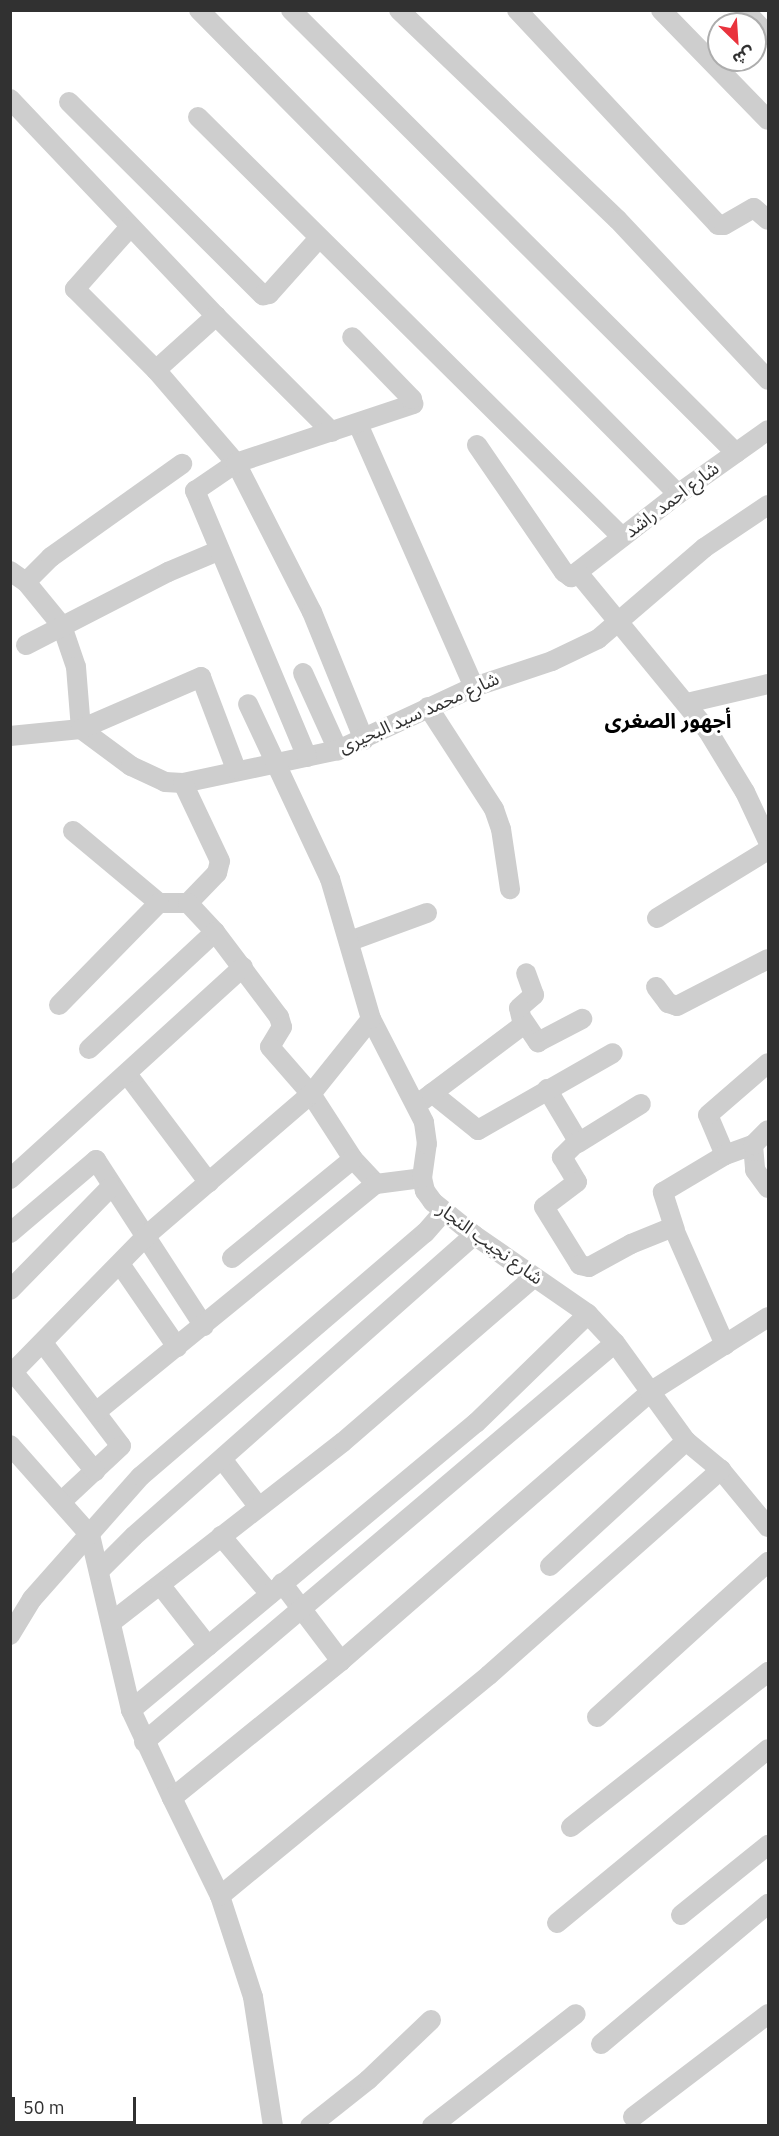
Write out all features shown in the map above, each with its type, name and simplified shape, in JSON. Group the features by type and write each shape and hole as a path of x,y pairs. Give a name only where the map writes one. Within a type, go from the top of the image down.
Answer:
{"street":[{"path":"199,10 678,494"},
{"path":"291,10 736,453"},
{"path":"399,10 618,220 768,380"},
{"path":"517,10 718,225 724,225 754,208 768,220"},
{"path":"661,10 768,120"},
{"path":"744,10 768,35"},
{"path":"10,99 216,316 332,432"},
{"path":"69,102 263,295 269,294 319,238"},
{"path":"198,117 622,537"},
{"path":"130,227 74,287 156,370 236,463 312,612 364,740"},
{"path":"156,370 216,316"},
{"path":"307,757 195,491 236,463 358,424 414,401 352,337"},
{"path":"358,424 474,687"},
{"name":"شارع احمد راشد","path":"579,574 678,494 768,430"},
{"path":"477,445 564,572 572,577 579,574 687,703 727,761 766,827"},
{"path":"81,729 76,667 62,626 18,576 51,557 182,464"},
{"name":"شارع محمد سيد البحيرى","path":"81,729 147,776 183,783 236,769 338,750 364,740 428,707 474,687 576,651 619,621 704,548 768,504"},
{"path":"26,645 168,572 220,550"},
{"path":"303,673 338,750"},
{"path":"10,736 81,729 201,677 236,769"},
{"path":"687,703 768,684"},
{"path":"248,704 330,879 350,941 370,1019 425,1098 472,1129 478,1130 613,1053"},
{"path":"428,707 494,809 501,829 510,889"},
{"path":"73,831 159,903 188,903 217,873 220,861 183,783"},
{"path":"657,918 768,850"},
{"path":"59,1005 159,903"},
{"path":"188,903 243,967 281,1022 277,1038 270,1047 311,1094 353,1159 376,1184"},
{"path":"350,941 427,913"},
{"path":"89,1048 215,932"},
{"path":"656,987 668,1003 677,1006 768,959"},
{"path":"10,1179 243,967"},
{"path":"526,973 534,995 519,1008 523,1020 538,1042 582,1019"},
{"path":"95,1471 14,1366 43,1343 147,1235 311,1094 370,1019"},
{"path":"425,1098 521,1028 523,1020"},
{"path":"725,1155 708,1115 768,1063"},
{"path":"127,1074 209,1183"},
{"path":"547,1089 578,1143"},
{"path":"96,1412 376,1184 422,1178 427,1144 425,1098"},
{"path":"641,1104 578,1143 562,1157 577,1182 546,1202 545,1210 584,1267 668,1227 675,1230"},
{"path":"725,1345 675,1230 663,1192 725,1155 753,1145 768,1130"},
{"path":"753,1145 755,1170 768,1188"},
{"path":"232,1258 353,1159"},
{"path":"10,1233 93,1160 147,1235 204,1326"},
{"name":"شارع نجيب النجار","path":"422,1178 425,1191 444,1212 588,1314 615,1343 686,1441 721,1470 768,1527"},
{"path":"10,1290 111,1187"},
{"path":"10,1635 32,1599 161,1457 425,1233 444,1212"},
{"path":"99,1571 474,1235"},
{"path":"120,1264 177,1347"},
{"path":"113,1621 161,1586 258,1506 343,1442 534,1277"},
{"path":"131,1710 476,1423 588,1314"},
{"path":"172,1798 341,1661 650,1392 768,1317"},
{"path":"43,1343 120,1446 63,1500"},
{"path":"144,1742 615,1343"},
{"path":"476,1423 491,1448"},
{"path":"550,1566 686,1441"},
{"path":"10,1444 63,1500 90,1536 113,1621 131,1710 144,1742 220,1896 254,1997 273,2126"},
{"path":"222,1459 258,1506"},
{"path":"220,1896 489,1675 721,1470"},
{"path":"221,1536 276,1588 303,1608 341,1661"},
{"path":"597,1716 768,1562"},
{"path":"161,1586 208,1646"},
{"path":"571,1827 768,1672"},
{"path":"557,1923 768,1749"},
{"path":"681,1915 768,1845"},
{"path":"601,2044 768,1904"},
{"path":"432,2126 576,2014"},
{"path":"633,2117 768,2014"},
{"path":"310,2126 368,2080 431,2020"}],"district":[{"name":"أجهور الصغرى","path":"668,720"}]}
